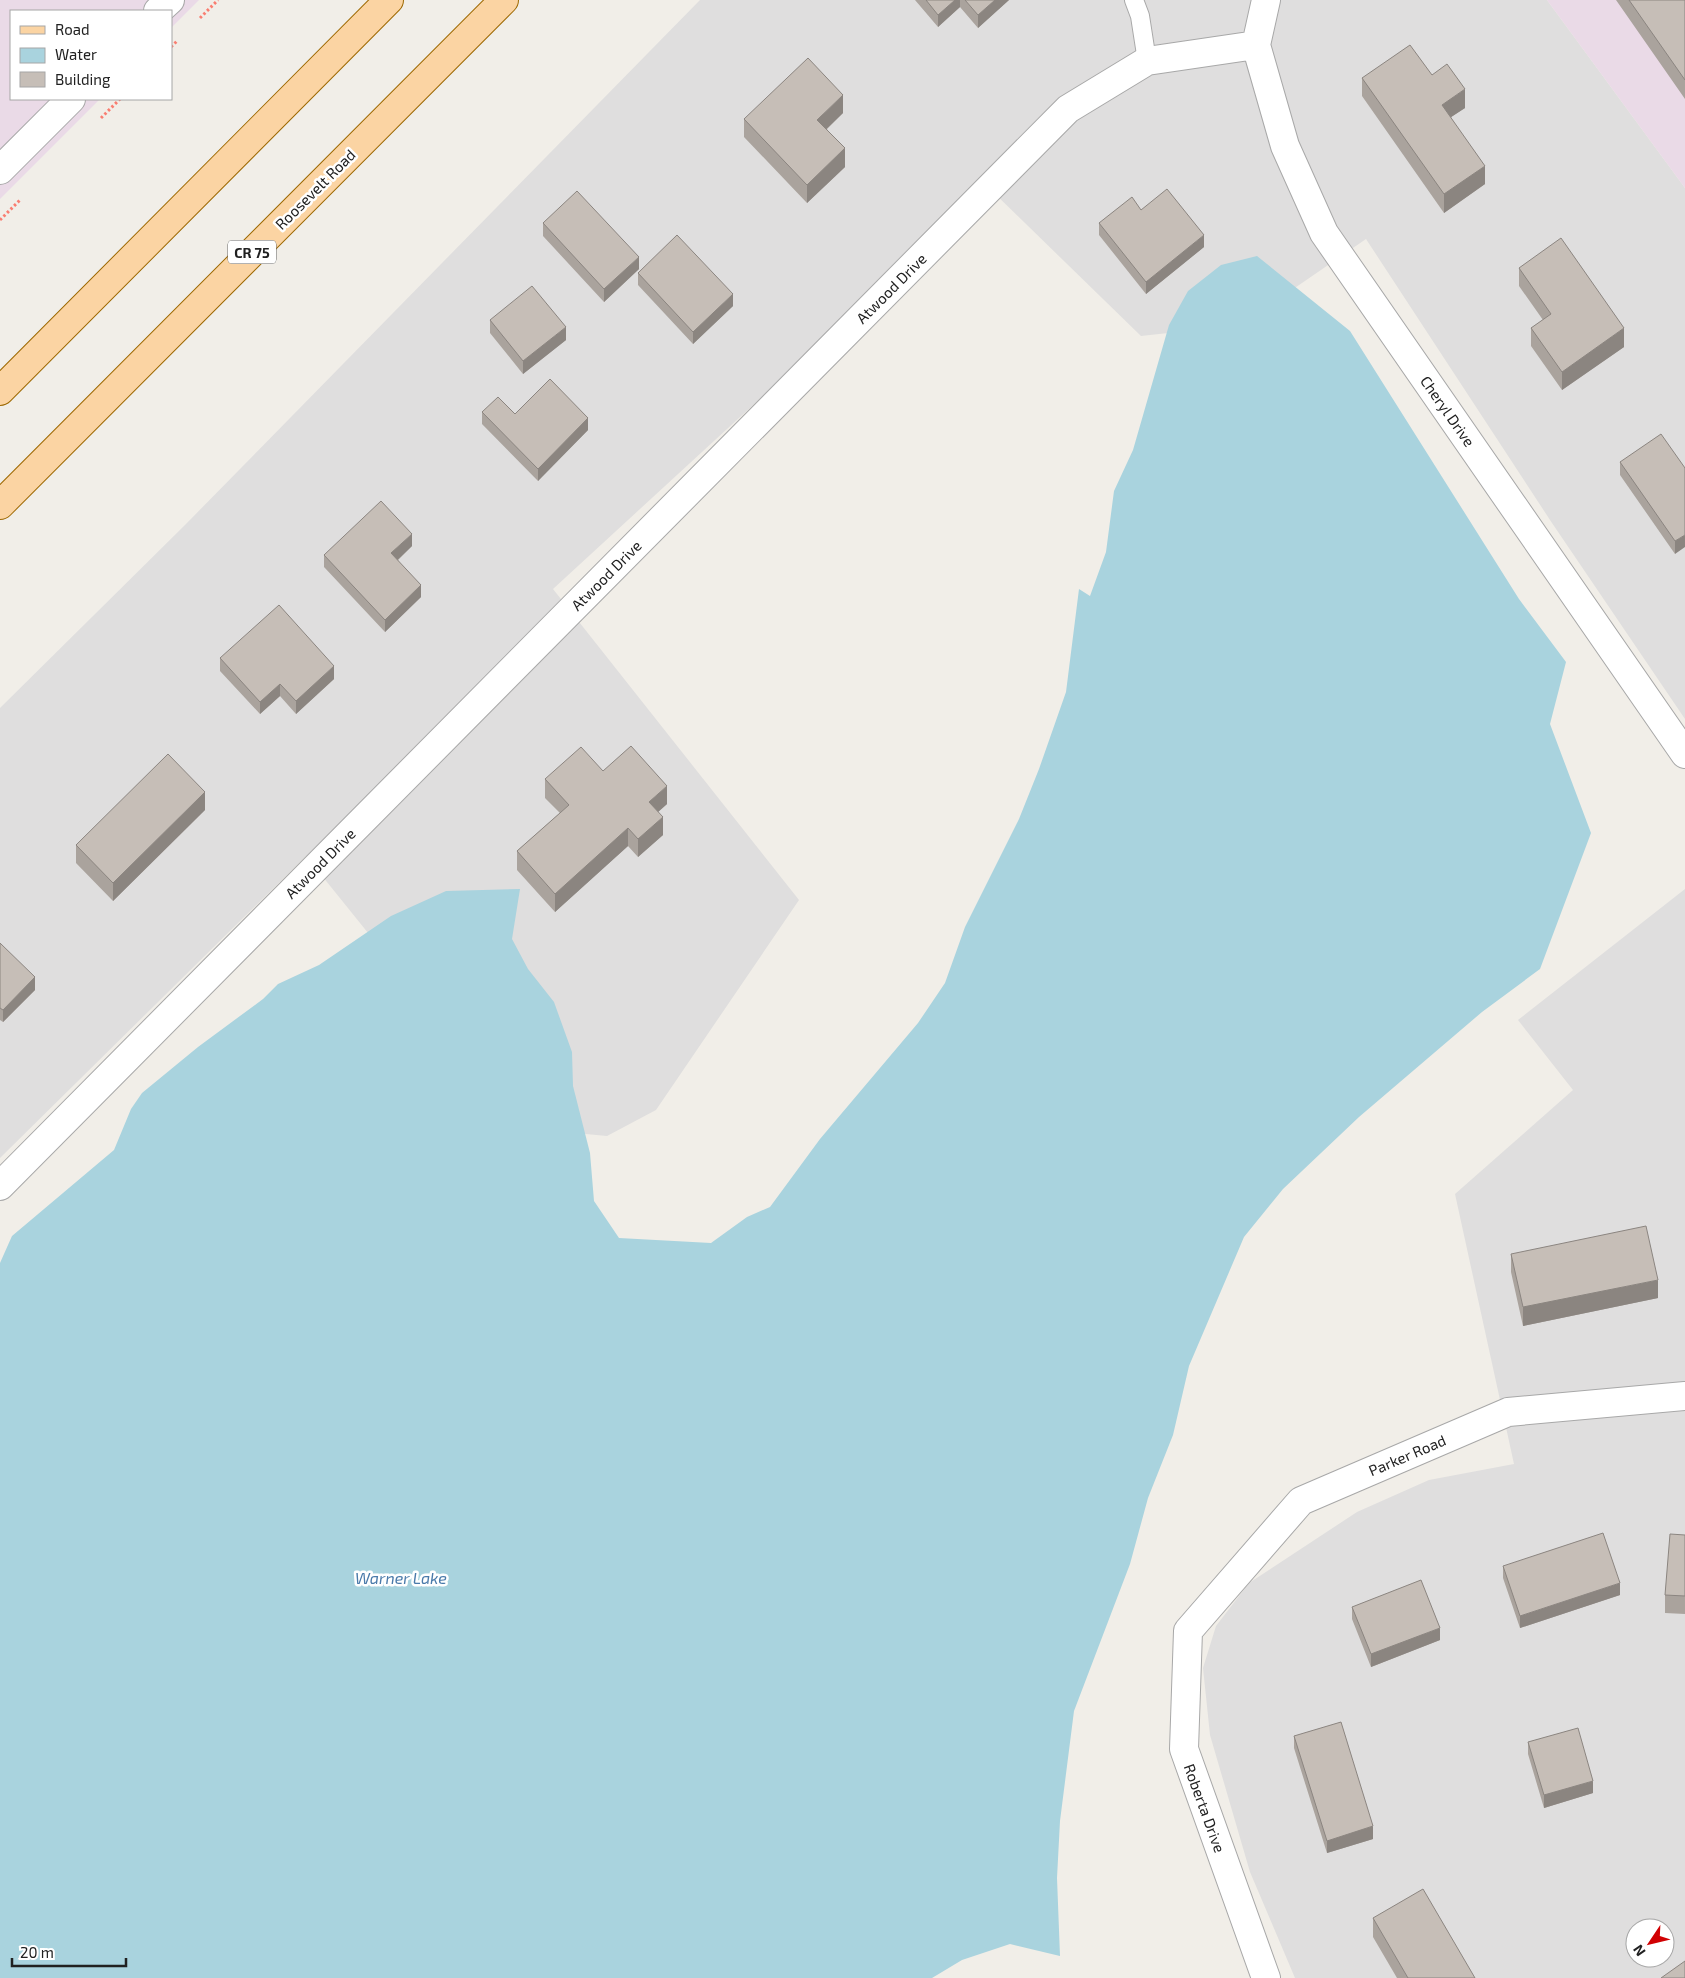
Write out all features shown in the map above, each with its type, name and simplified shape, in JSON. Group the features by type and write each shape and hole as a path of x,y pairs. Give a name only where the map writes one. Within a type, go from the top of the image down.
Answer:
{"main road":[{"path":"0,391 389,0"},
{"name":"Roosevelt Road","path":"0,505 504,0"}],"street":[{"path":"159,10 170,0"},
{"path":"1256,45 1266,0"},
{"name":"Atwood Drive","path":"0,1186 1068,109 1147,60 1256,45"},
{"name":"Cheryl Drive","path":"1256,45 1285,146 1324,233 1685,754"},
{"path":"0,170 70,100"},
{"name":"Parker Road","path":"1188,1631 1301,1500 1508,1412 1685,1396"},
{"name":"Roberta Drive","path":"1188,1631 1184,1749 1266,1978"}],"lane":[{"path":"1134,0 1140,16 1147,60"}],"shaded area":[{"path":"0,0 199,0 172,27 172,10 10,10 10,100 99,100 0,199"},
{"path":"700,0 1547,0 1685,188 1685,719 1552,523 1366,239 1241,325 1141,336 989,188 553,589 799,900 656,1110 607,1136 533,1129 464,1052 306,856 0,1158 0,708 186,524"},
{"path":"1547,0 1685,0 1685,188"},
{"path":"1685,889 1685,1978 1295,1978 1250,1872 1210,1735 1203,1668 1216,1626 1249,1583 1357,1512 1429,1480 1514,1464 1455,1194 1573,1090 1518,1020"}],"water":[{"name":"Warner Lake","path":"1257,256 1350,331 1519,599 1566,662 1550,724 1591,833 1540,969 1482,1012 1359,1117 1283,1189 1244,1237 1189,1366 1173,1435 1148,1498 1130,1564 1074,1711 1060,1821 1057,1878 1060,1956 1010,1944 962,1960 932,1978 0,1978 0,1263 12,1236 114,1150 131,1109 142,1093 198,1047 263,999 278,984 319,965 391,916 446,891 520,889 512,939 528,969 554,1002 572,1052 573,1086 590,1153 594,1201 619,1238 711,1243 747,1217 770,1207 820,1139 918,1023 945,983 965,927 1019,819 1066,692 1079,589 1090,596 1106,552 1114,491 1133,450 1169,325 1188,291 1221,265"}],"building":[{"path":"926,0 955,0 938,15"},
{"path":"965,0 995,0 978,15"},
{"path":"1629,0 1685,0 1685,80"},
{"path":"1410,45 1432,75 1447,64 1465,89 1442,105 1485,166 1444,194 1362,78"},
{"path":"808,58 843,95 817,120 845,148 807,185 744,119"},
{"path":"1167,189 1204,235 1146,282 1099,223 1132,197 1141,210"},
{"path":"577,191 639,257 604,289 543,223"},
{"path":"677,235 733,294 693,332 638,273"},
{"path":"1561,238 1624,328 1562,372 1531,328 1551,314 1519,268"},
{"path":"532,286 566,327 523,361 490,320"},
{"path":"550,379 588,418 538,469 482,412 498,397 515,414"},
{"path":"1661,434 1685,468 1685,535 1675,541 1620,462"},
{"path":"381,501 412,534 391,553 421,585 385,620 324,555"},
{"path":"279,605 334,666 296,701 280,684 260,702 220,658"},
{"path":"631,746 667,786 649,802 663,817 638,839 628,828 555,894 517,851 569,805 545,779 581,747 603,771"},
{"path":"168,754 205,792 113,883 76,845"},
{"path":"0,943 35,977 3,1010 0,1008"},
{"path":"1646,1226 1658,1280 1523,1307 1511,1254"},
{"path":"1603,1533 1620,1583 1520,1616 1503,1566"},
{"path":"1670,1534 1685,1535 1685,1596 1665,1595"},
{"path":"1421,1580 1440,1628 1371,1654 1352,1607"},
{"path":"1341,1722 1373,1826 1327,1841 1294,1736"},
{"path":"1578,1728 1593,1781 1544,1795 1528,1742"},
{"path":"1423,1889 1475,1978 1408,1978 1373,1918"},
{"path":"1685,1961 1685,1978 1661,1978"}]}
